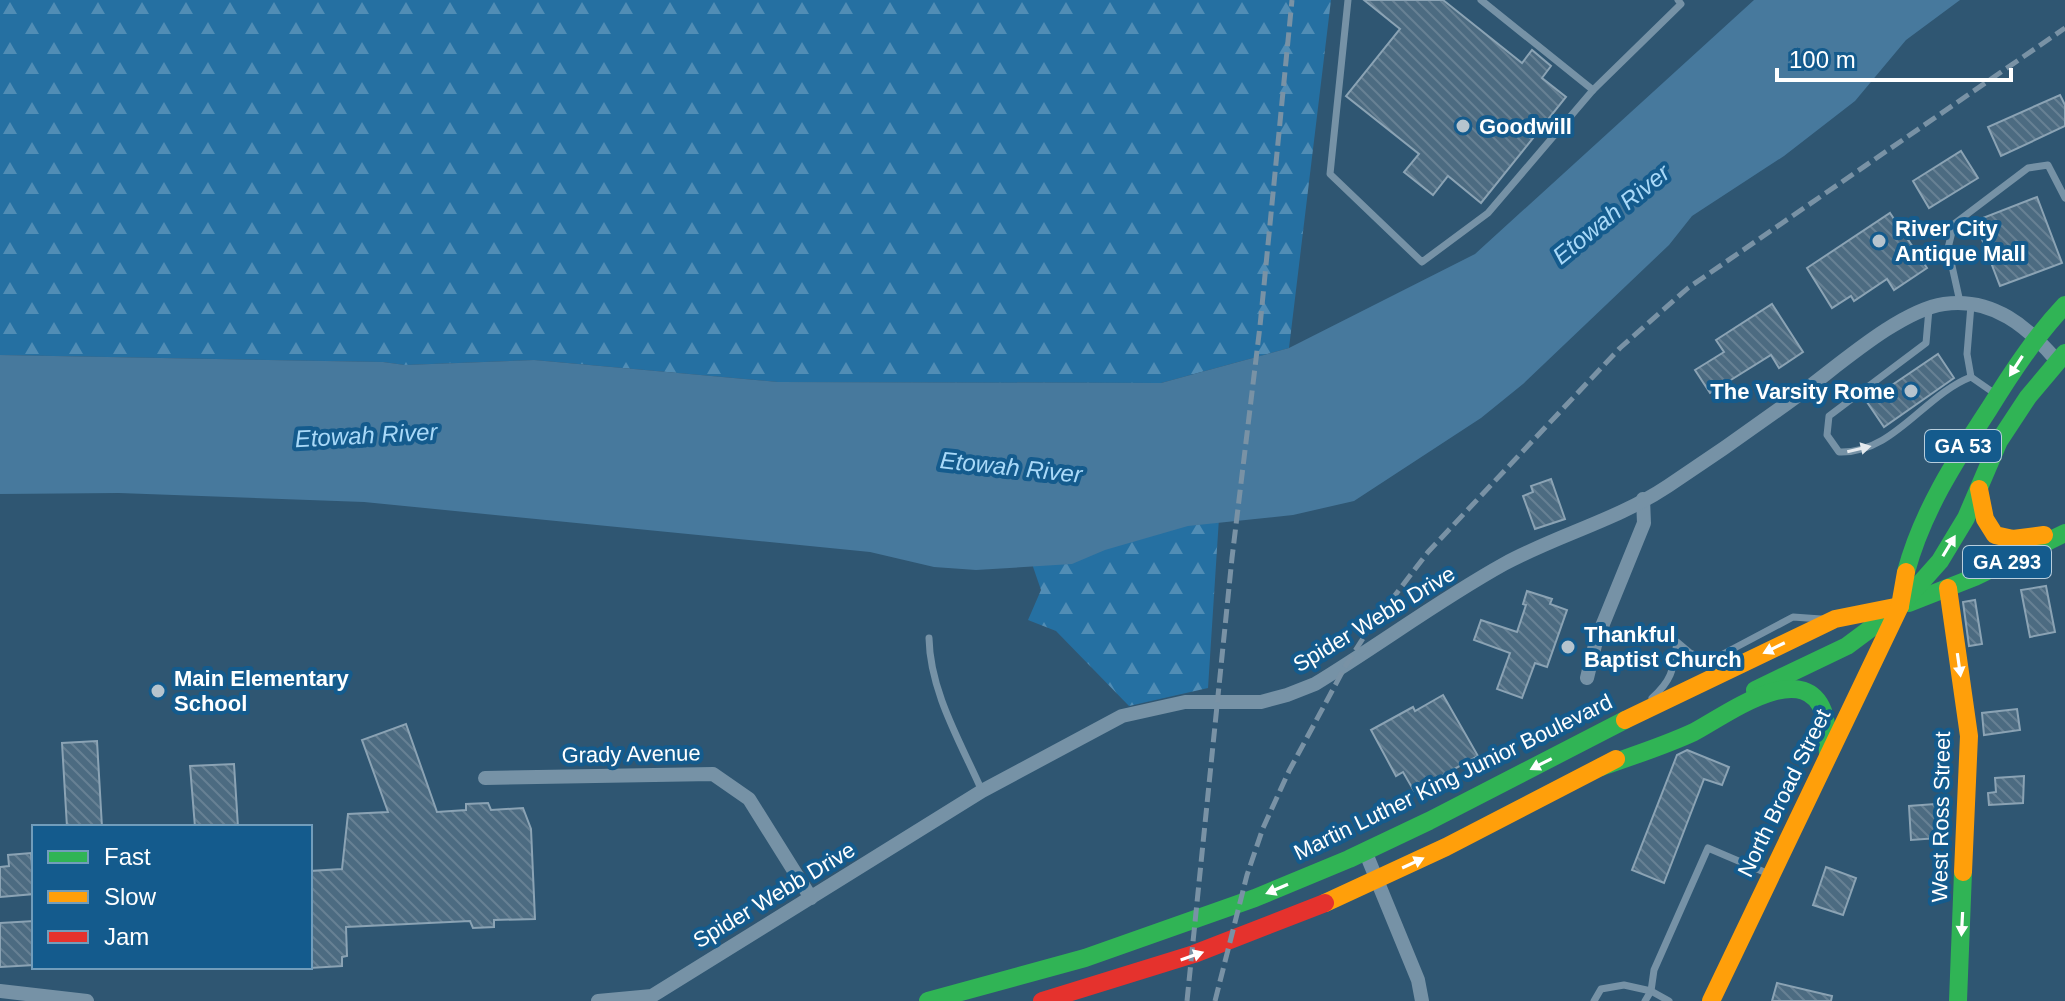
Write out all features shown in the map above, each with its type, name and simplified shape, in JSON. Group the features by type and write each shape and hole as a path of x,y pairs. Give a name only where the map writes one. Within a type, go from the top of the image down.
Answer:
{"main road":[{"name":"GA 53","path":"1900,606 1903,579 1937,492 1959,452 2036,335 2065,305"},
{"name":"GA 53","path":"1900,606 1940,561 1966,518 1999,441 2028,397 2061,357"},
{"path":"1978,487 1985,523 1998,538 2011,541 2065,532"},
{"name":"GA 293","path":"1042,1001 1234,941 1342,896 1847,646 1900,606 1948,588 2065,532"},
{"name":"West Ross Street","path":"1948,588 1969,736 1958,1001"},
{"name":"Martin Luther King Junior Boulevard","path":"928,1001 1123,945 1255,898 1357,855 1625,720 1835,619 1900,606"},
{"name":"North Broad Street","path":"1711,1001 1900,606"},
{"path":"1601,767 1684,737 1758,698 1789,688 1816,700 1825,720 1828,755"}],"street":[{"name":"Spider Webb Drive","path":"598,1001 652,996 982,791 1122,716 1185,702 1261,702 1315,684 1505,564 1610,518 1665,489 1887,330 1929,307 1965,304 1989,308 2018,320 2061,357"},
{"path":"1587,678 1596,641 1644,523 1643,499"},
{"name":"Grady Avenue","path":"485,778 713,774 749,799 811,898"},
{"path":"1357,855 1376,880 1418,980 1422,1001"},
{"path":"0,991 87,1001"}],"lane":[{"path":"1348,0 1330,174 1422,262 1488,213 1593,90 1681,4 1678,0"},
{"path":"1481,0 1593,90"},
{"path":"1997,395 1971,377 1965,304 1948,248 1954,224 2028,168 2048,165 2065,198"},
{"path":"1929,307 1926,343 1829,416 1827,435 1839,452 1853,453 1868,449 1917,415 1954,383 1971,377"},
{"path":"1625,720 1667,683 1674,670 1677,642 1690,653 1710,661 1793,617 1835,619"},
{"path":"929,638 936,686 982,791"},
{"path":"1645,1001 1651,991 1654,970 1708,848 1771,875"},
{"path":"1594,1001 1601,989 1624,985 1651,991 1669,1001"}],"green space":[{"path":"0,0 1331,0 1289,348 1161,383 778,382 534,360 405,365 383,362 0,355"},
{"path":"1219,518 1208,688 1129,706 1056,631 1028,620 1041,590 1030,558"}],"water":[{"name":"Etowah River","path":"1754,0 1960,0 1906,40 1855,101 1784,156 1692,216 1669,245 1523,384 1481,418 1354,501 1293,515 1188,526 1105,550 1072,564 976,570 934,567 870,552 364,502 119,493 0,494 0,355 383,362 405,365 534,360 778,382 1161,383 1289,348 1475,254"}],"building":[{"name":"Goodwill","path":"1364,0 1443,0 1522,63 1532,50 1551,66 1542,78 1566,97 1481,203 1448,176 1433,195 1404,172 1419,154 1346,96 1400,29"},
{"path":"2060,95 2065,105 2065,126 2001,156 1988,127"},
{"path":"1961,151 1978,178 1929,208 1913,181"},
{"path":"2037,197 2062,263 2000,286 1975,221"},
{"name":"River City Antique Mall","path":"1890,213 1927,268 1894,290 1887,279 1854,301 1851,296 1832,308 1807,268"},
{"path":"1772,304 1803,352 1779,368 1771,355 1710,393 1695,370 1724,352 1716,340"},
{"name":"The Varsity Rome","path":"1938,354 1954,378 1884,427 1867,402"},
{"path":"1551,479 1565,519 1535,529 1523,496 1533,492 1531,486"},
{"path":"2046,586 2055,632 2030,637 2021,590"},
{"path":"1527,591 1552,599 1550,604 1567,610 1547,667 1535,663 1522,698 1497,689 1510,653 1474,640 1481,620 1517,632"},
{"path":"1975,600 1982,644 1969,646 1963,602"},
{"path":"1443,695 1478,756 1414,791 1403,772 1396,776 1371,730"},
{"path":"2017,709 2020,730 1984,735 1982,713"},
{"path":"406,724 437,812 466,810 466,804 488,803 491,810 523,808 531,829 535,919 494,920 494,927 473,928 470,921 346,927 347,956 342,957 342,966 312,968 312,871 342,869 348,814 388,812 362,740"},
{"path":"97,741 102,825 67,825 62,743"},
{"path":"1687,750 1729,767 1722,785 1704,779 1664,883 1632,870 1677,755"},
{"path":"234,764 238,825 195,825 190,766"},
{"path":"2024,776 2023,803 1989,805 1988,793 1996,792 1995,778"},
{"path":"1935,804 1938,838 1911,840 1909,806"},
{"path":"31,853 32,894 0,897 0,867 9,866 8,855"},
{"path":"1826,867 1856,878 1843,915 1813,905"},
{"path":"32,921 32,965 0,967 0,923"},
{"path":"1777,983 1832,996 1831,1001 1772,1001"}],"railway":[{"path":"1187,1001 1292,0"},
{"path":"1215,1001 1247,875 1263,828 1289,771 1346,665 1428,552 1620,348 1688,288 2065,28"}],"traffic: fast":[{"path":"1906,572 1930,508 1952,468 2024,355 2065,305"},
{"path":"1900,606 1940,561 1966,518 1999,441 2028,397 2065,353"},
{"path":"1909,603 1975,577 2065,533"},
{"path":"1755,690 1847,646 1894,611"},
{"path":"1601,767 1683,737 1762,696 1798,689 1813,696 1823,711 1828,754"},
{"path":"928,1001 1085,958 1255,898 1429,821 1625,720"},
{"path":"1958,1001 1963,872"}],"traffic: slow":[{"path":"1979,489 1985,519 1995,535 2013,539 2044,535"},
{"path":"1711,1001 1900,606 1906,572"},
{"path":"1948,588 1969,736 1963,872"},
{"path":"1625,720 1835,619 1900,606"},
{"path":"1325,903 1446,847 1616,759"}],"traffic: jam":[{"path":"1042,1001 1194,954 1325,903"}],"place":[{"name":"Goodwill","path":"1463,126"},
{"name":"River City Antique Mall","path":"1879,241"},
{"name":"The Varsity Rome","path":"1911,391"},
{"name":"Thankful Baptist Church","path":"1568,647"},
{"name":"Main Elementary School","path":"158,691"}]}
